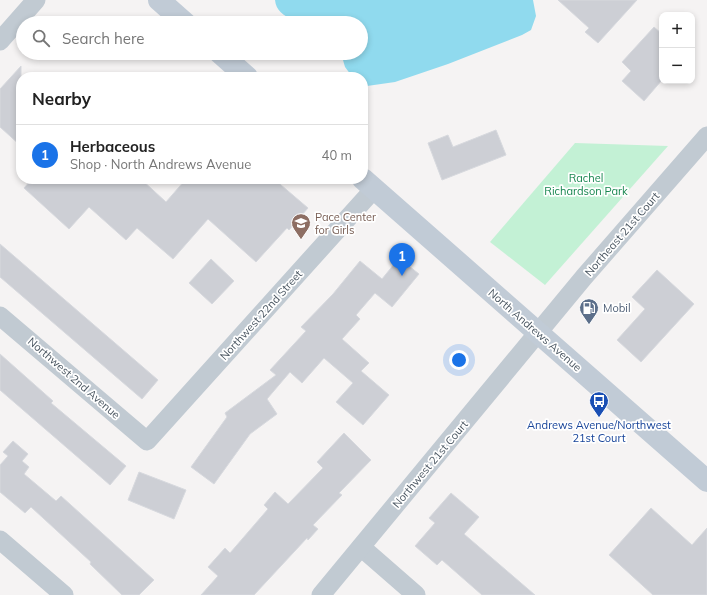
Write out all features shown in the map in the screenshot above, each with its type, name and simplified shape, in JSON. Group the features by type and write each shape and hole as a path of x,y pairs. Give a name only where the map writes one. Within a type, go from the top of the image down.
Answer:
{"main road":[{"path":"159,0 177,16"},
{"path":"228,60 241,72"},
{"name":"North Andrews Avenue","path":"369,184 707,481"}],"street":[{"path":"22,16 36,0"},
{"path":"0,40 16,22"},
{"name":"Northeast 21st Court","path":"538,333 707,136"},
{"name":"Northwest 22nd Street","path":"147,441 369,184"},
{"name":"Northwest 2nd Avenue","path":"0,316 147,441"},
{"name":"Northwest 21st Court","path":"321,595 538,333"},
{"path":"0,540 63,595"},
{"path":"361,548 416,595"}],"green space":[{"name":"Rachel Richardson Park","path":"575,143 668,146 545,285 490,242"}],"water":[{"path":"275,0 533,0 536,16 531,30 522,35 448,64 395,82 368,86 368,72 349,72 345,67 343,60 368,60 368,16 286,16 279,10"}],"building":[{"path":"558,0 637,0 598,43 585,32 589,28"},
{"path":"654,27 659,31 659,84 644,101 622,81 631,71 622,62"},
{"path":"21,66 21,72 16,72 16,141 0,127 0,89"},
{"path":"496,130 506,155 442,180 428,143 448,135 453,147"},
{"path":"28,184 146,184 166,202 182,184 280,184 308,208 289,230 287,228 256,262 208,219 173,259 137,228 126,240 89,207 69,229 24,188"},
{"path":"0,244 158,380 142,399 0,277"},
{"path":"399,258 419,274 392,307 375,293 356,315 360,319 342,339 369,363 361,371 389,395 363,425 336,402 353,383 324,358 302,383 290,372 267,399 277,414 250,434 214,484 191,467 227,417 225,413 276,375 270,370 306,331 301,327 333,294 360,261 382,279"},
{"path":"211,259 234,281 212,304 189,283"},
{"path":"657,270 694,304 641,362 617,340 645,309 632,297"},
{"path":"0,354 53,401 51,403 126,466 110,485 0,390"},
{"path":"344,433 371,460 339,493 342,495 313,525 318,529 308,540 307,538 254,595 201,595 218,576 208,567 225,548 230,553 268,509 264,505 275,492 288,504 323,468 317,462"},
{"path":"13,441 28,454 22,461 29,467 24,474 56,501 61,496 154,580 139,595 122,595 90,564 91,562 31,507 25,513 0,492 0,465 8,456 3,452"},
{"path":"139,472 186,490 174,519 128,500"},
{"path":"451,493 479,517 464,534 535,595 482,595 442,560 437,565 415,546 435,523 429,518"},
{"path":"651,508 692,545 707,528 707,595 653,595 609,555"}],"place":[{"name":"Pace Center for Girls","path":"301,240"},
{"name":"Herbaceous","path":"402,276"},
{"name":"Mobil","path":"589,325"},
{"name":"Andrews Avenue/Northwest 21st Court","path":"599,418"}]}
